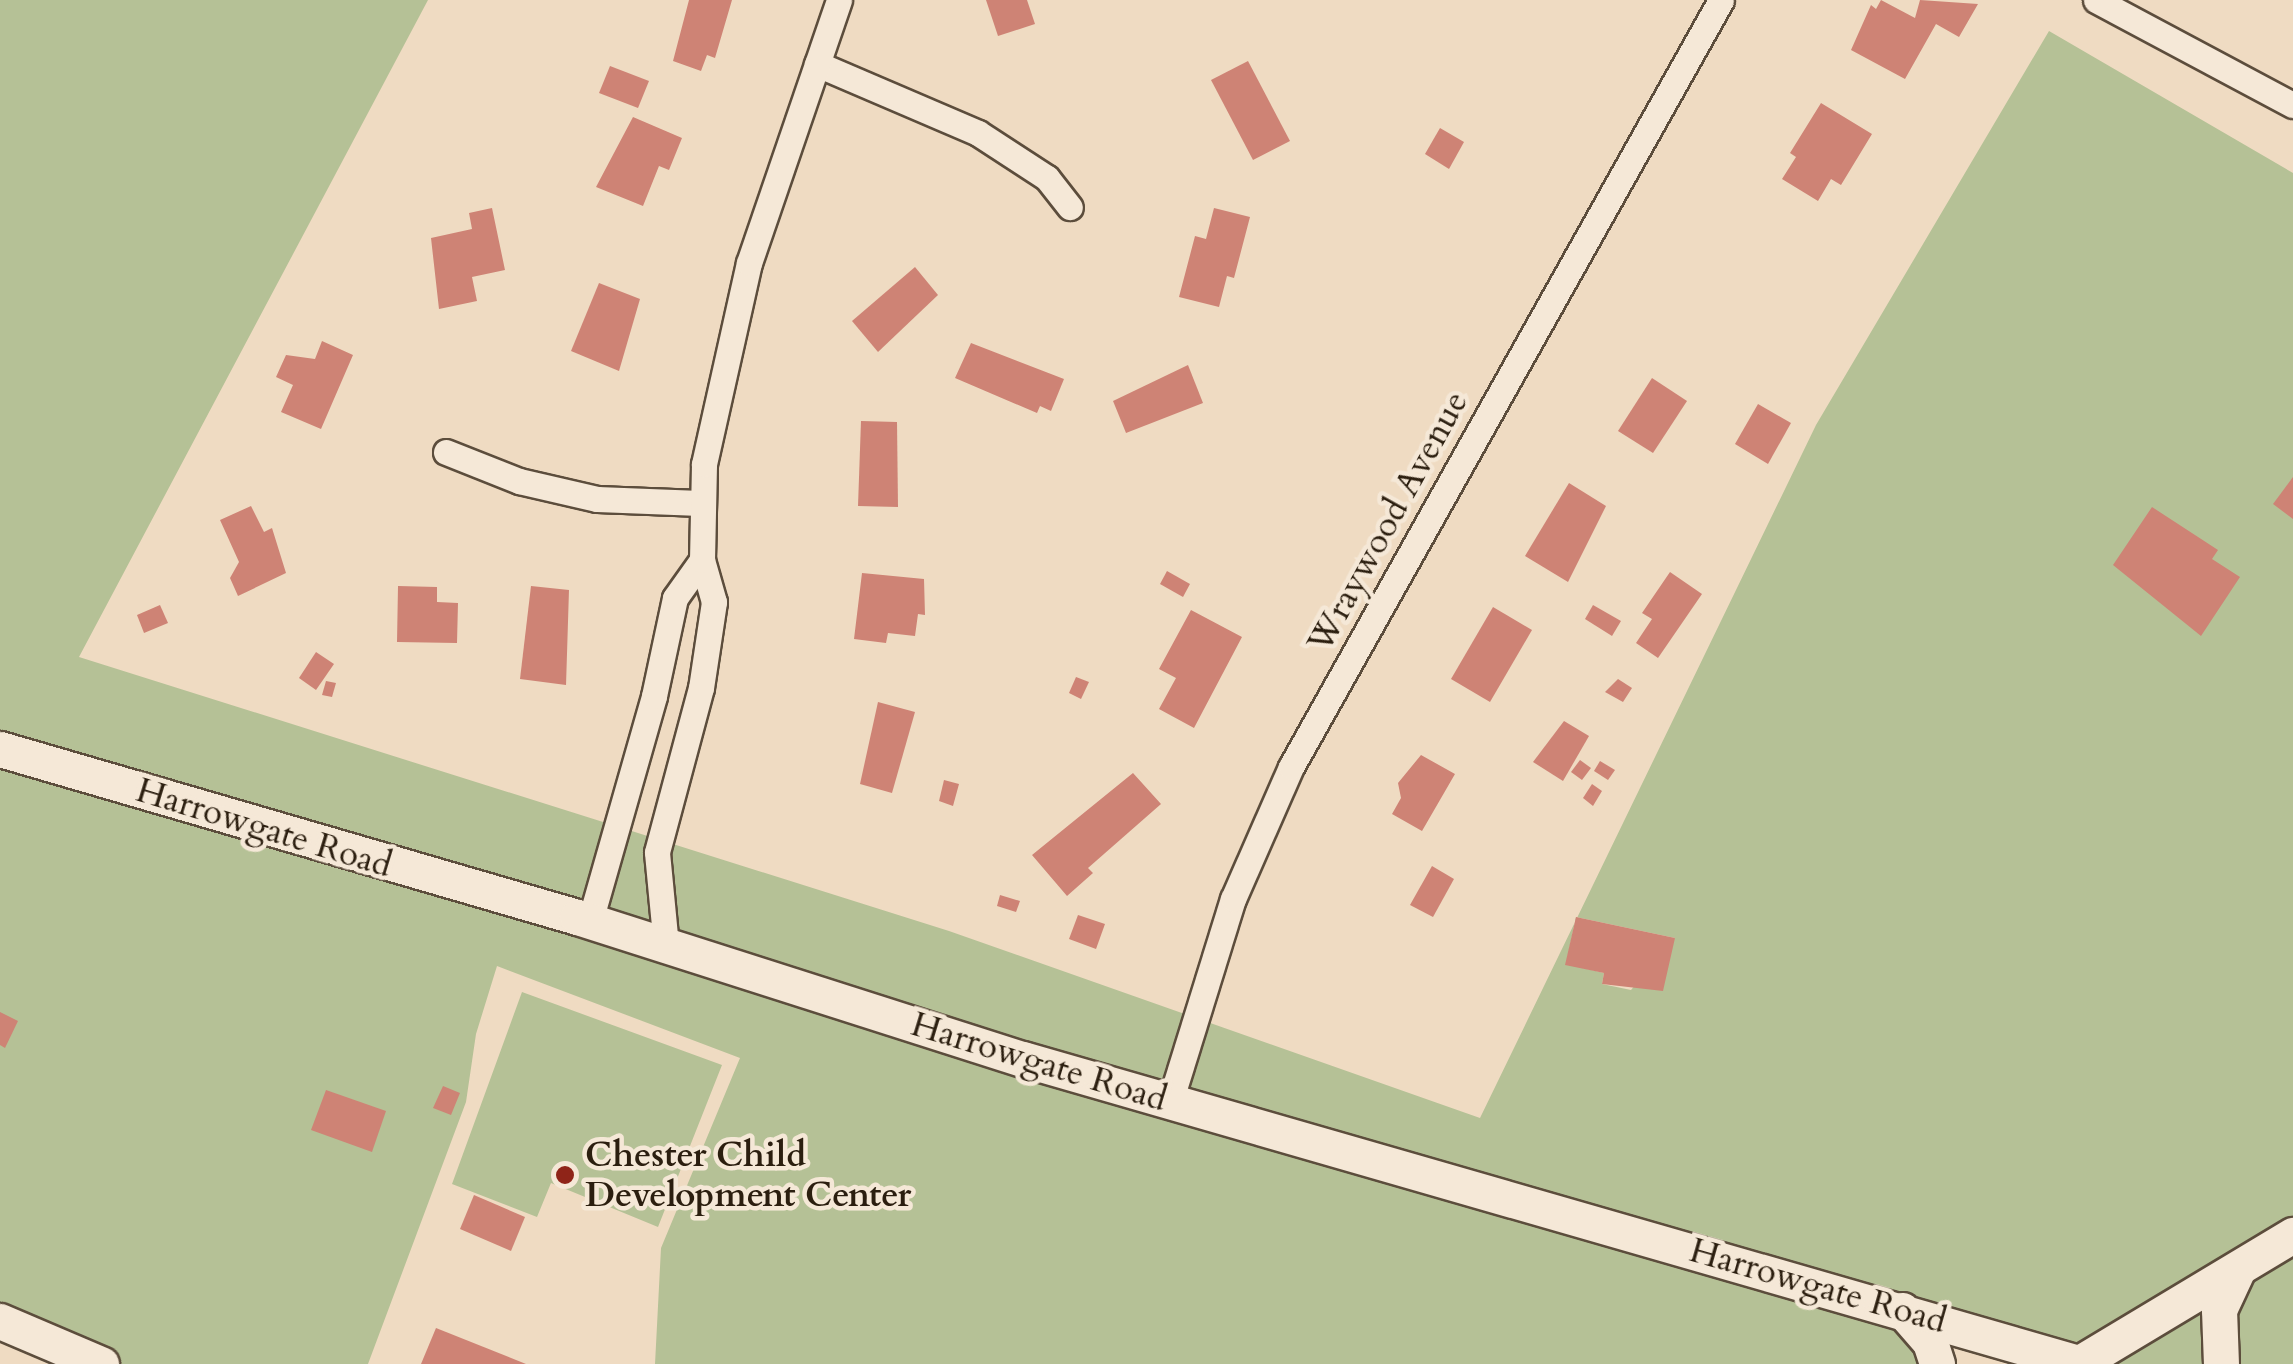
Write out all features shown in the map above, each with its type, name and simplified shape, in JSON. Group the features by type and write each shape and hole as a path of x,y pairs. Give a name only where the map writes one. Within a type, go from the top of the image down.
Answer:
{"main road":[{"name":"Harrowgate Road","path":"0,749 590,922 1170,1102 1902,1309 2080,1364"},
{"path":"2080,1364 2293,1235"},
{"path":"2221,1364 2219,1310 2238,1269"},
{"path":"1902,1309 1930,1342 1937,1364"},
{"path":"0,1321 101,1364"}],"street":[{"path":"666,946 657,852 701,688 714,602 702,560 700,503 749,264 839,0"},
{"name":"Wraywood Avenue","path":"1170,1102 1233,899 1292,767 1721,0"},
{"path":"2096,0 2293,106"},
{"path":"817,64 978,134 1046,178 1070,207"},
{"path":"446,452 519,481 597,498 700,503"},
{"path":"590,922 675,598 702,560"}],"green space":[{"path":"0,0 428,0 79,657 949,931 1480,1118 1575,922 1566,964 1604,973 1602,984 1631,990 1675,938 1577,917 1816,425 2049,31 2293,173 2293,1364 2082,1364 1904,1310 1937,1364 655,1364 661,1248 740,1058 497,966 476,1034 466,1102 368,1364 100,1364 0,1322"},
{"path":"522,992 722,1065 658,1227 551,1183 537,1217 452,1184"}],"building":[{"path":"689,0 732,0 715,58 707,55 701,71 673,61"},
{"path":"986,0 1027,0 1035,24 998,36"},
{"path":"1881,0 1915,18 1920,0 1978,4 1959,37 1936,24 1905,79 1851,50 1871,5 1876,9"},
{"path":"1248,61 1290,141 1253,160 1211,80"},
{"path":"610,66 649,81 638,108 599,93"},
{"path":"1821,103 1872,134 1841,185 1831,179 1818,201 1782,179 1796,157 1790,153"},
{"path":"633,117 682,138 669,170 659,166 643,206 596,187"},
{"path":"1440,128 1464,142 1449,169 1425,154"},
{"path":"492,208 505,270 472,277 477,301 439,309 431,238 472,229 469,213"},
{"path":"1214,208 1250,217 1234,278 1227,276 1219,307 1179,297 1195,236 1206,239"},
{"path":"915,267 938,295 878,352 852,321"},
{"path":"599,283 640,299 619,371 571,351"},
{"path":"322,341 353,355 321,429 281,412 293,385 276,377 286,355 315,359"},
{"path":"971,343 1064,379 1051,411 1040,406 1037,413 955,378"},
{"path":"1188,365 1203,403 1126,433 1113,401"},
{"path":"1652,378 1687,401 1653,453 1618,431"},
{"path":"1758,404 1791,423 1768,464 1735,444"},
{"path":"861,421 897,422 898,507 858,506"},
{"path":"2293,477 2293,519 2273,504"},
{"path":"1569,483 1606,506 1568,582 1525,556"},
{"path":"251,506 264,532 272,528 286,573 238,596 230,578 239,562 220,520"},
{"path":"2152,507 2218,550 2212,559 2240,577 2201,636 2113,565"},
{"path":"1167,571 1190,584 1183,597 1160,584"},
{"path":"1670,572 1702,594 1658,658 1636,643 1652,619 1642,613"},
{"path":"862,573 924,579 925,615 918,614 915,636 888,633 886,643 854,639"},
{"path":"398,586 437,587 437,602 458,603 457,643 397,642"},
{"path":"531,586 569,590 566,685 520,679"},
{"path":"160,605 168,623 144,633 137,615"},
{"path":"1593,605 1621,621 1612,636 1585,619"},
{"path":"1493,607 1532,630 1490,702 1451,679"},
{"path":"1191,610 1242,637 1194,728 1159,709 1176,678 1159,669"},
{"path":"316,652 334,664 316,690 299,678"},
{"path":"1076,677 1089,682 1081,699 1069,693"},
{"path":"1618,679 1632,688 1623,702 1605,692"},
{"path":"326,681 336,683 332,697 322,695"},
{"path":"878,702 915,712 892,793 860,784"},
{"path":"1564,721 1589,736 1563,781 1533,762"},
{"path":"1421,755 1455,774 1422,831 1392,814 1401,798 1398,783"},
{"path":"1580,760 1591,768 1582,780 1571,772"},
{"path":"1600,761 1615,770 1608,780 1594,771"},
{"path":"1133,773 1161,804 1088,868 1093,873 1067,896 1032,855"},
{"path":"944,780 959,784 953,806 939,801"},
{"path":"1592,784 1602,791 1593,806 1583,798"},
{"path":"1432,866 1454,879 1433,917 1410,905"},
{"path":"1000,895 1020,901 1016,912 997,906"},
{"path":"1078,915 1105,924 1096,949 1069,939"},
{"path":"1576,917 1675,938 1663,991 1602,984 1604,973 1565,965"},
{"path":"0,1012 18,1021 5,1048 0,1045"},
{"path":"443,1086 460,1093 451,1115 433,1108"},
{"path":"326,1090 386,1111 372,1152 311,1130"},
{"path":"474,1195 525,1217 511,1251 460,1229"},
{"path":"436,1328 526,1364 421,1364"}],"place":[{"name":"Chester Child Development Center","path":"565,1175"}]}
